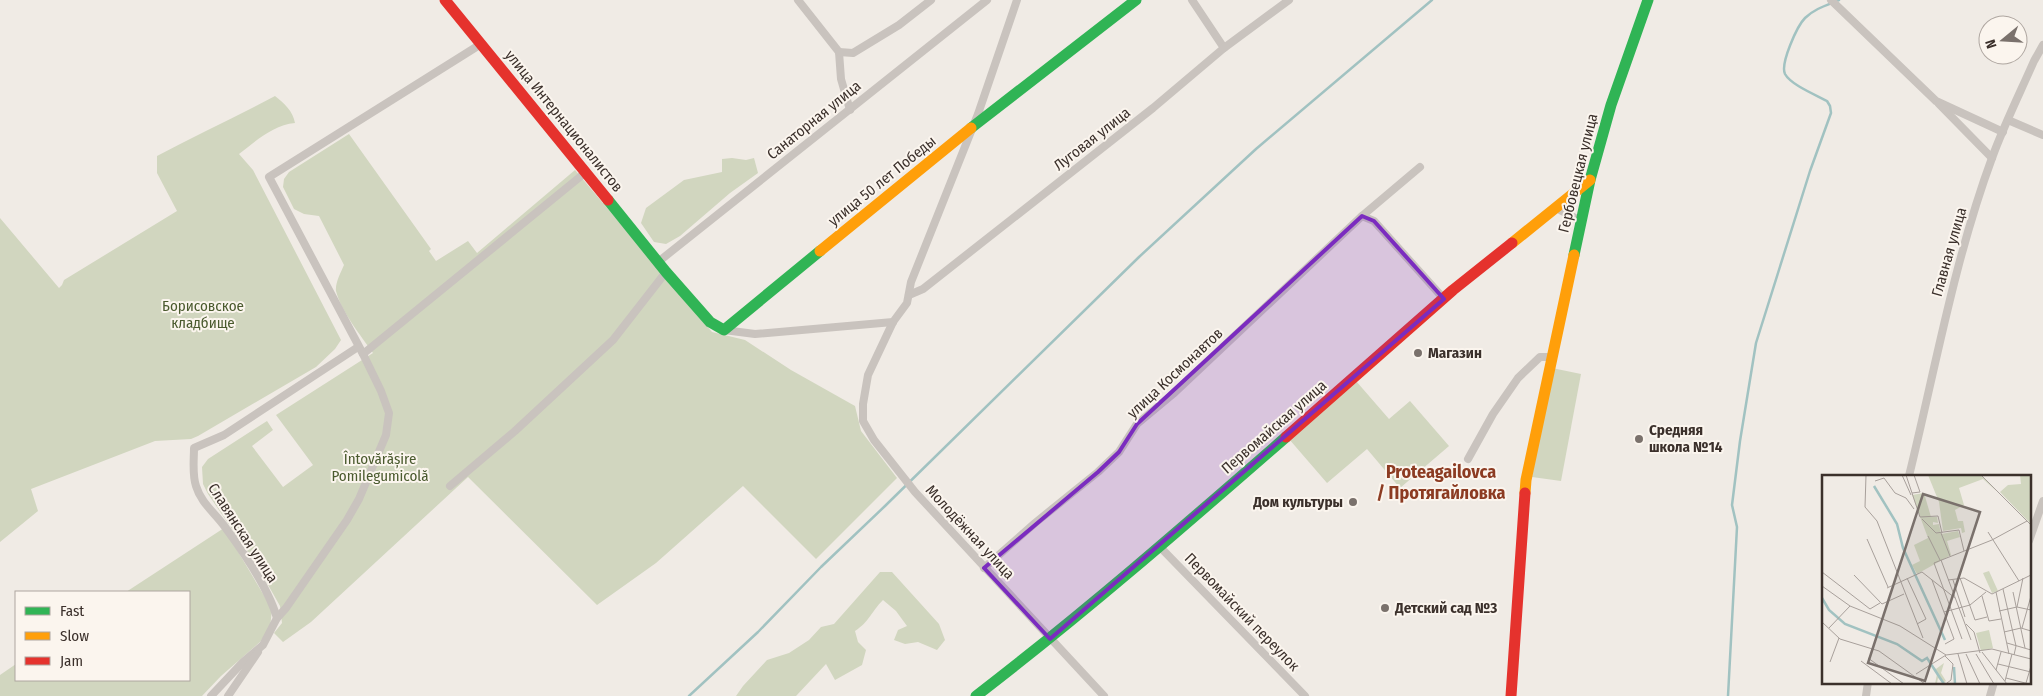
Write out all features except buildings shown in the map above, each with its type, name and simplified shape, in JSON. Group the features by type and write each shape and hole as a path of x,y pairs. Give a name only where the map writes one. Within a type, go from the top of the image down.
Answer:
{"street":[{"name":"улица Интернационалистов","path":"445,0 658,262"},
{"path":"798,0 840,52 841,79 850,110"},
{"path":"840,52 853,53 899,25 931,0"},
{"name":"Санаторная улица","path":"658,262 987,0"},
{"name":"Молодёжная улица","path":"1017,0 973,127 911,282 908,303 893,322 868,375 863,404 863,421 874,440 915,492 1104,696"},
{"name":"улица 50 лет Победы","path":"724,330 973,127 1136,0"},
{"path":"1192,0 1224,48"},
{"name":"Луговая улица","path":"909,295 923,289 1153,108 1224,48 1289,0"},
{"name":"Гербовецкая улица","path":"1511,696 1526,480 1590,180 1611,105 1648,0"},
{"path":"1834,3 1992,158"},
{"path":"228,696 263,645 277,618 286,608 347,520 386,435 389,421 387,404 361,351 269,177 481,44"},
{"name":"Главная улица","path":"1909,475 1963,250 2002,132 2043,45"},
{"path":"1936,101 2002,132"},
{"path":"2008,120 2043,135"},
{"name":"улица Космонавтов","path":"984,568 1035,523 1098,472 1119,452 1137,424 1173,394 1362,216 1420,167"},
{"path":"361,351 586,172"},
{"name":"Первомайская улица","path":"976,696 1050,639 1160,547 1444,299 1590,180"},
{"path":"1556,208 1581,221"},
{"path":"1362,216 1374,221 1444,299"},
{"path":"658,262 710,322 724,330 755,334 893,322"},
{"path":"450,486 515,431 613,340 666,272"},
{"name":"Славянская улица","path":"277,618 263,586 235,541 210,510 196,488 194,448 224,435 361,351"},
{"path":"1468,459 1493,414 1518,378 1540,358 1551,357"},
{"path":"2030,539 2043,501"},
{"name":"Первомайский переулок","path":"1160,547 1305,696"},
{"path":"211,696 243,662 263,645"}],"highlighted area":[{"path":"1362,216 1374,221 1444,299 1050,639 984,568 1098,472 1119,452 1137,424"}],"green space":[{"name":"Борисовское кладбище","path":"275,96 285,104 295,123 272,130 239,154 253,170 341,340 335,349 316,367 198,436 191,439 155,441 31,489 38,511 0,542 0,218 59,288 64,280 177,211 157,173 157,156"},
{"name":"Întovărășire Pomilegumicolă","path":"349,134 431,249 429,251 436,261 468,241 477,253 575,170 712,332 745,340 791,370 855,406 861,431 897,478 816,559 743,486 656,563 597,605 468,477 311,622 283,642 274,633 282,623 280,606 258,567 208,494 203,484 202,467 208,459 267,421 273,430 252,446 283,487 313,465 276,415 373,353 342,307 336,291 336,285 344,265 319,216 304,214 294,209 283,187 284,179 289,172"},
{"path":"754,158 758,173 730,193 680,236 666,244 654,242 641,223 646,208 684,180 722,172 722,159 746,160"},
{"path":"1552,368 1581,374 1561,481 1532,477"},
{"path":"1356,381 1389,419 1410,401 1449,446 1400,488 1367,449 1327,483 1289,439"},
{"path":"224,528 272,609 270,628 260,642 221,676 202,696 0,696 0,675 15,665 15,681 190,681 190,591 128,591"},
{"path":"880,572 892,572 939,624 945,640 937,650 918,642 905,644 894,640 898,630 907,626 896,611 883,600 864,624 855,631 858,642 866,650 862,665 835,680 826,664 796,696 736,696 767,660 789,653 809,640 821,627 834,624"}],"waterway":[{"path":"689,696 758,632 821,567 1139,257 1256,149 1432,0"},
{"path":"1728,696 1737,527 1732,505 1756,343 1810,171 1831,113 1827,101 1798,86 1788,78 1784,69 1785,62 1794,37 1805,18 1839,0"}],"traffic: fast":[{"path":"971,128 1136,0"},
{"path":"1574,255 1590,180 1611,105 1648,0"},
{"path":"608,200 666,272 710,322 724,330 820,251"},
{"path":"976,696 1094,601 1286,437"}],"traffic: slow":[{"path":"820,251 971,128"},
{"path":"1512,243 1590,180"},
{"path":"1525,493 1526,480 1574,255"}],"traffic: jam":[{"path":"445,0 608,200"},
{"path":"1286,437 1453,290 1512,243"},
{"path":"1511,696 1525,493"}],"place":[{"name":"Магазин","path":"1418,353"},
{"name":"Средняя школа №14","path":"1639,439"},
{"name":"Дом культуры","path":"1353,502"},
{"name":"Детский сад №3","path":"1385,608"}],"district":[{"name":"Proteagailovca / Протягайловка","path":"1441,482"}]}
